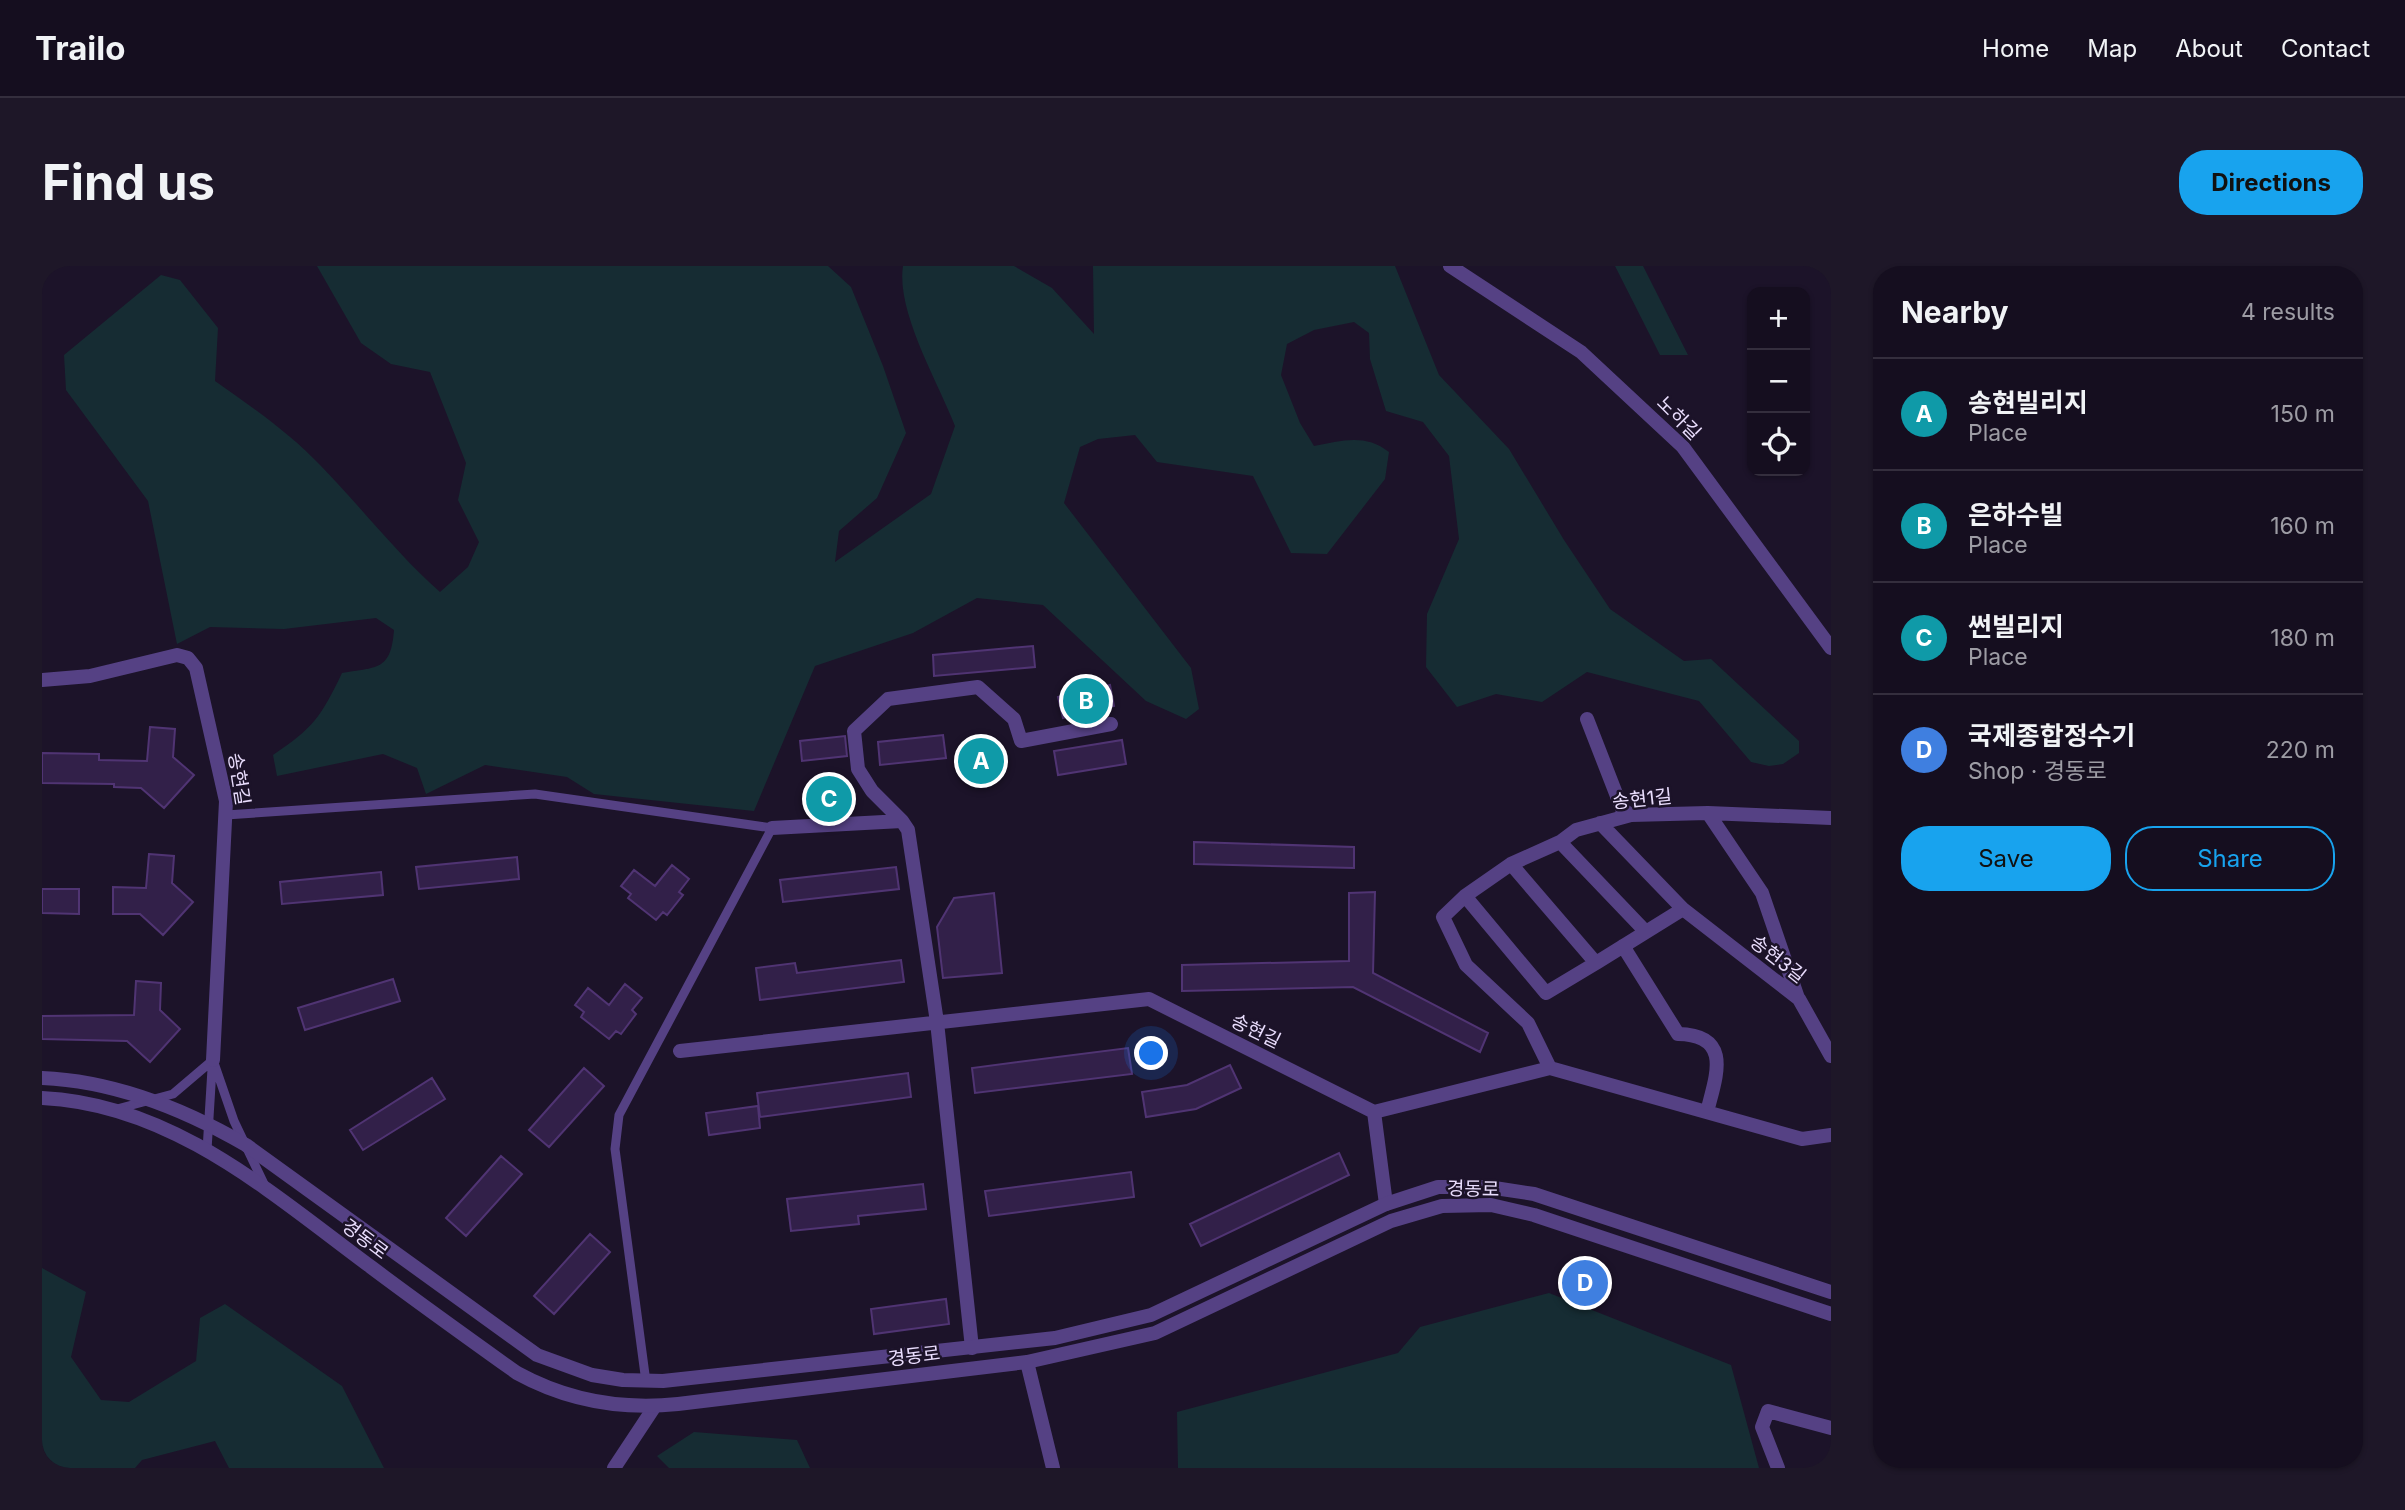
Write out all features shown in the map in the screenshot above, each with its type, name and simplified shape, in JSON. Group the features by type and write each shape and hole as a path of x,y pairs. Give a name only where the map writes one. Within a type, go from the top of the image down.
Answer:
{"street":[{"name":"노하길","path":"1450,266 1581,352 1683,447 1831,648"},
{"name":"송현길","path":"42,680 90,677 169,656 188,657 196,668 226,801 213,1060"},
{"path":"972,1348 937,1022 908,830 872,791 858,769 854,730 888,699 978,687 1014,719 1021,741 1111,724"},
{"path":"1587,719 1622,809 1631,815"},
{"path":"1708,813 1762,893 1799,999"},
{"name":"송현1길","path":"1550,1068 1528,1023 1466,965 1443,917 1465,896 1511,864 1560,842 1576,830 1631,815 1708,813 1831,818"},
{"path":"772,828 902,821"},
{"name":"송현3길","path":"1600,823 1682,909 1799,999 1831,1056"},
{"path":"1560,842 1646,932"},
{"path":"1511,864 1596,963"},
{"path":"1465,896 1546,993 1682,909"},
{"path":"1623,946 1678,1034 1696,1034 1715,1050 1719,1067 1707,1112"},
{"name":"송현길","path":"680,1051 1149,999 1374,1112"},
{"path":"1386,1204 1374,1112 1550,1068 1801,1139 1831,1135"},
{"name":"경동로","path":"42,1078 153,1100 209,1123 246,1145 527,1349 592,1375 646,1382 1055,1338 1151,1315 1386,1204 1438,1187 1488,1187 1534,1194 1831,1292"},
{"name":"경동로","path":"42,1098 115,1110 172,1131 265,1188 372,1268 536,1383 580,1399 621,1405 655,1406 1027,1362 1155,1333 1391,1221 1442,1206 1491,1205 1534,1215 1831,1314"},
{"path":"1027,1362 1053,1468"},
{"path":"614,1468 655,1406"},
{"path":"1778,1468 1762,1427 1768,1410 1831,1428"}],"lane":[{"path":"226,815 535,794 772,828 620,1115 615,1149 646,1382"},
{"path":"115,1110 173,1094 213,1060"},
{"path":"207,1150 213,1060"},
{"path":"213,1060 225,1099 265,1188"}],"shaded area":[{"path":"317,266 828,266 851,287 906,433 877,498 839,531 835,562 931,494 955,426 912,325 906,304 903,266 1014,266 1052,288 1094,334 1093,266 1395,266 1439,375 1509,449 1610,609 1684,661 1711,659 1799,741 1799,753 1783,764 1769,766 1751,762 1699,701 1587,672 1542,702 1496,694 1457,707 1426,667 1427,614 1459,539 1449,456 1423,422 1386,411 1370,359 1369,333 1354,322 1314,330 1287,344 1281,375 1300,423 1314,446 1362,440 1389,452 1385,479 1327,554 1291,553 1253,476 1157,462 1135,435 1098,439 1080,447 1064,503 1191,668 1199,709 1186,719 1146,701 1043,605 977,598 913,633 815,666 754,811 594,794 567,777 485,765 426,794 417,768 383,754 277,776 273,755 298,737 315,720 342,673 373,668 385,660 390,653 394,630 376,618 284,629 210,627 177,644 148,501 66,390 64,355 161,275 180,280 218,328 215,381 297,442 440,592 468,567 479,542 458,500 466,463 430,372 391,364 361,343"},
{"path":"1615,266 1643,266 1688,355 1660,355"},
{"path":"42,1268 86,1292 71,1357 101,1400 129,1402 196,1361 200,1318 225,1304 342,1386 384,1468 229,1468 215,1441 142,1460 135,1468 42,1468"},
{"path":"1549,1293 1731,1365 1759,1468 1178,1468 1177,1412 1398,1353 1420,1327"},
{"path":"694,1432 797,1440 810,1468 669,1468 657,1456"}],"building":[{"path":"1033,646 1035,667 934,676 933,655"},
{"path":"1110,685 1114,706 1063,718 1058,697"},
{"path":"150,727 175,729 173,757 194,775 164,808 141,788 114,787 114,784 42,783 42,753 99,754 99,760 147,761"},
{"path":"943,735 946,758 880,765 878,742"},
{"path":"845,736 847,756 802,761 800,741"},
{"path":"1122,740 1126,764 1058,775 1054,751"},
{"path":"1002,750 1005,766 960,773 958,756"},
{"path":"852,787 854,806 806,811 804,791"},
{"path":"1194,842 1354,847 1354,868 1194,864"},
{"path":"149,854 174,856 172,883 193,902 163,935 140,914 113,914 113,887 146,888"},
{"path":"517,857 519,879 419,889 416,867"},
{"path":"672,865 689,879 679,892 683,895 667,915 663,912 656,920 628,898 631,894 621,886 634,870 655,886"},
{"path":"896,867 899,889 783,902 780,880"},
{"path":"381,872 383,895 282,904 280,882"},
{"path":"42,889 79,889 79,914 42,913"},
{"path":"1375,892 1373,973 1488,1033 1480,1052 1353,987 1182,991 1182,965 1349,961 1349,893"},
{"path":"994,893 1002,973 943,978 937,927 954,898"},
{"path":"901,960 904,982 760,1000 756,968 795,963 797,973"},
{"path":"393,979 400,1001 305,1030 298,1008"},
{"path":"136,981 161,983 160,1010 180,1029 150,1062 127,1041 42,1039 42,1016 134,1015"},
{"path":"625,984 642,998 632,1010 636,1014 621,1034 616,1031 609,1039 581,1017 584,1012 575,1005 588,988 609,1005"},
{"path":"1128,1048 1132,1074 975,1093 972,1068"},
{"path":"1230,1065 1241,1088 1196,1109 1146,1117 1142,1092 1187,1085"},
{"path":"584,1068 604,1086 549,1147 529,1130"},
{"path":"908,1073 911,1097 760,1117 757,1093"},
{"path":"432,1078 445,1099 363,1150 350,1130"},
{"path":"758,1106 760,1128 709,1135 706,1113"},
{"path":"1339,1153 1349,1175 1201,1246 1190,1224"},
{"path":"501,1156 522,1174 466,1236 446,1218"},
{"path":"1131,1172 1134,1197 989,1216 985,1191"},
{"path":"923,1184 926,1209 858,1216 859,1224 791,1231 787,1199"},
{"path":"590,1234 610,1252 554,1314 534,1296"},
{"path":"946,1299 949,1324 874,1334 871,1309"}],"place":[{"name":"은하수빌","path":"1086,701"},
{"name":"송현빌리지","path":"981,761"},
{"name":"썬빌리지","path":"829,799"},
{"name":"국제종합정수기","path":"1585,1283"}]}
